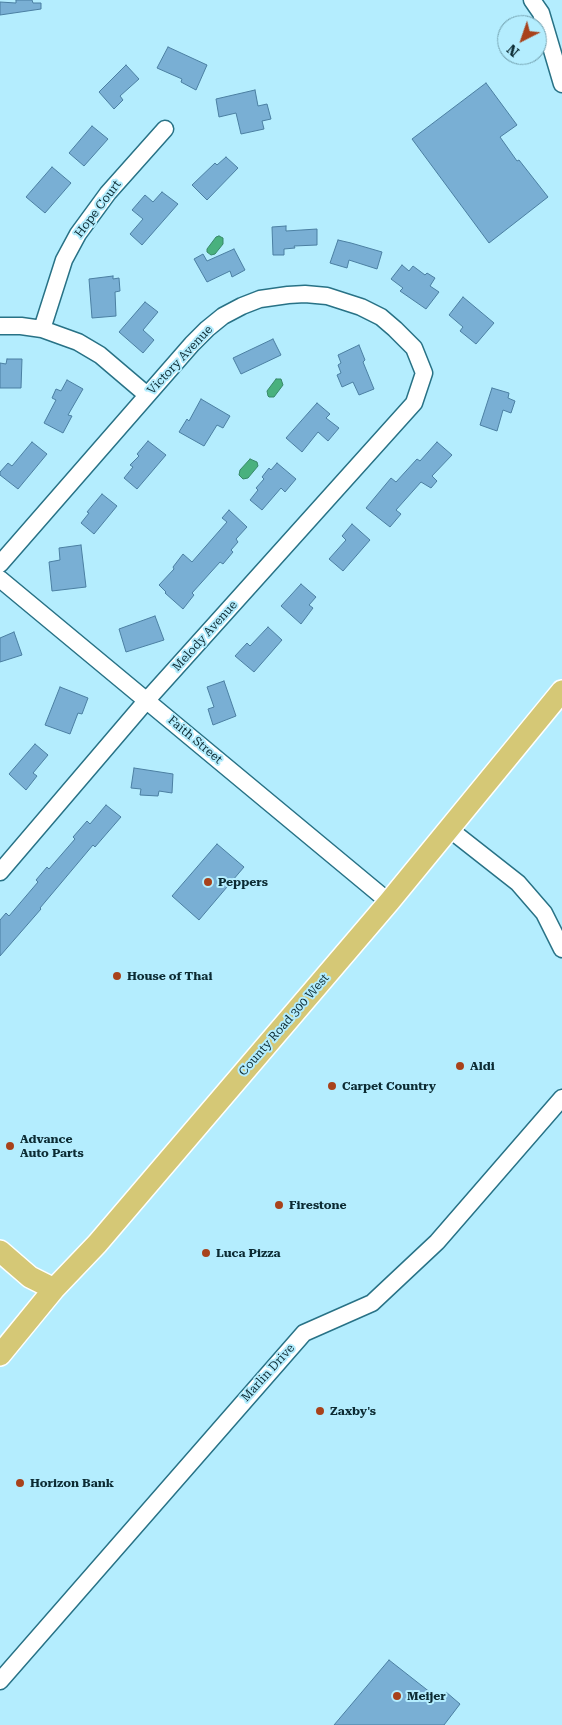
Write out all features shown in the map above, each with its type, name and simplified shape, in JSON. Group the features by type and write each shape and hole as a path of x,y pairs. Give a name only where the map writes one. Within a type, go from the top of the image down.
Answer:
{"main road":[{"name":"County Road 300 West","path":"0,1355 54,1289 102,1238 389,902 562,691"},
{"path":"0,1251 30,1277 54,1289"}],"street":[{"path":"532,0 541,13 562,84"},
{"name":"Hope Court","path":"42,329 64,260 78,234 108,193 165,129"},
{"name":"Victory Avenue","path":"0,564 192,344 223,316 260,299 305,294 327,296 361,307 381,317 406,338 414,348 424,373 414,403"},
{"path":"0,326 42,329 78,342 100,355 147,395"},
{"name":"Melody Avenue","path":"0,872 147,700 414,403"},
{"name":"Faith Street","path":"0,579 389,902"},
{"path":"448,828 518,883 544,913 562,949"},
{"name":"Marlin Drive","path":"0,1681 304,1333 372,1303 437,1242 562,1098"}],"shaded area":[{"path":"216,237 223,238 223,244 215,254 211,255 207,252 207,249"},
{"path":"276,379 281,379 283,385 274,397 269,397 267,391"},
{"path":"250,459 257,462 258,466 248,478 243,479 239,475 240,470"}],"building":[{"path":"16,0 32,0 33,3 41,3 41,9 0,15 0,2 16,3"},
{"path":"168,47 207,65 196,90 181,82 182,79 157,68"},
{"path":"126,65 139,79 120,96 123,100 114,109 99,92"},
{"path":"486,83 517,125 500,137 517,161 519,160 548,197 489,243 412,139"},
{"path":"255,90 258,106 267,104 271,119 262,121 264,129 241,134 236,113 219,117 216,99"},
{"path":"92,126 108,139 84,166 69,153"},
{"path":"226,157 238,168 207,200 192,185 215,163 217,165"},
{"path":"52,167 71,183 45,213 26,197"},
{"path":"162,192 178,204 142,245 130,234 143,219 132,210 145,195 153,202"},
{"path":"286,226 286,231 317,229 317,245 294,246 295,248 284,249 284,255 273,255 272,227"},
{"path":"338,240 382,252 377,269 349,260 347,268 330,263"},
{"path":"234,249 245,270 232,277 230,271 207,282 194,259 203,254 207,261"},
{"path":"402,265 409,271 413,266 425,275 427,273 435,278 430,286 439,292 426,309 400,291 403,288 391,279"},
{"path":"113,276 113,279 119,278 120,291 115,292 116,316 92,318 89,279"},
{"path":"463,297 494,323 476,344 460,331 463,327 449,315"},
{"path":"145,302 158,312 143,330 154,340 143,353 119,332"},
{"path":"273,339 281,355 241,374 233,358"},
{"path":"359,345 365,360 363,362 374,389 359,395 353,382 342,387 337,375 341,373 338,365 341,363 338,355"},
{"path":"7,359 22,359 21,388 0,388 0,363 6,364"},
{"path":"67,380 83,389 68,415 72,416 63,433 44,423 56,400 52,398 56,389 61,391"},
{"path":"492,388 509,393 508,398 515,401 511,413 503,410 497,431 480,425"},
{"path":"201,399 230,416 223,428 217,425 204,446 179,432 187,419 189,421"},
{"path":"317,403 330,414 326,418 339,428 328,441 318,432 302,452 286,438"},
{"path":"148,441 166,455 137,489 124,478 133,467 130,465 139,456 137,454"},
{"path":"32,442 47,454 18,489 0,475 0,472 8,463 12,466"},
{"path":"437,442 452,455 432,476 437,481 431,488 421,482 396,510 401,514 390,527 366,508 391,478 396,482 417,459 420,461"},
{"path":"277,463 296,479 285,492 281,488 262,510 250,500 258,490 256,488 264,479 262,477 269,468 271,470"},
{"path":"102,494 117,506 94,534 81,523 89,513 87,512"},
{"path":"229,510 247,527 236,539 238,542 231,550 233,552 223,564 220,562 192,593 194,595 183,609 159,585 174,569 173,567 183,554 192,562 227,522 222,518"},
{"path":"352,524 370,540 343,571 329,559 346,540 342,536"},
{"path":"81,545 86,587 52,591 49,562 60,560 59,548"},
{"path":"301,584 316,597 309,605 313,608 301,624 281,606"},
{"path":"155,616 164,640 126,652 119,629"},
{"path":"268,627 282,640 254,672 235,656 247,643 250,646"},
{"path":"14,632 22,655 0,662 0,638"},
{"path":"224,681 236,716 213,725 208,709 214,707 207,687"},
{"path":"60,687 88,698 82,714 78,713 70,734 45,725"},
{"path":"35,744 48,755 33,773 37,776 26,790 9,774"},
{"path":"134,768 173,774 172,793 159,791 158,796 140,795 141,789 131,788"},
{"path":"106,805 121,817 95,847 93,845 0,956 0,920 6,913 9,916 38,882 36,880 47,867 49,869 75,839 73,837 87,821 90,824"},
{"name":"Peppers","path":"217,844 244,867 199,920 172,896"},
{"name":"Meijer","path":"389,1660 440,1700 446,1692 460,1704 444,1725 334,1725"}],"place":[{"name":"Peppers","path":"208,882"},
{"name":"House of Thai","path":"117,976"},
{"name":"Aldi","path":"460,1066"},
{"name":"Carpet Country","path":"332,1086"},
{"name":"Advance Auto Parts","path":"10,1146"},
{"name":"Firestone","path":"279,1205"},
{"name":"Luca Pizza","path":"206,1253"},
{"name":"Zaxby's","path":"320,1411"},
{"name":"Horizon Bank","path":"20,1483"},
{"name":"Meijer","path":"397,1696"}]}
